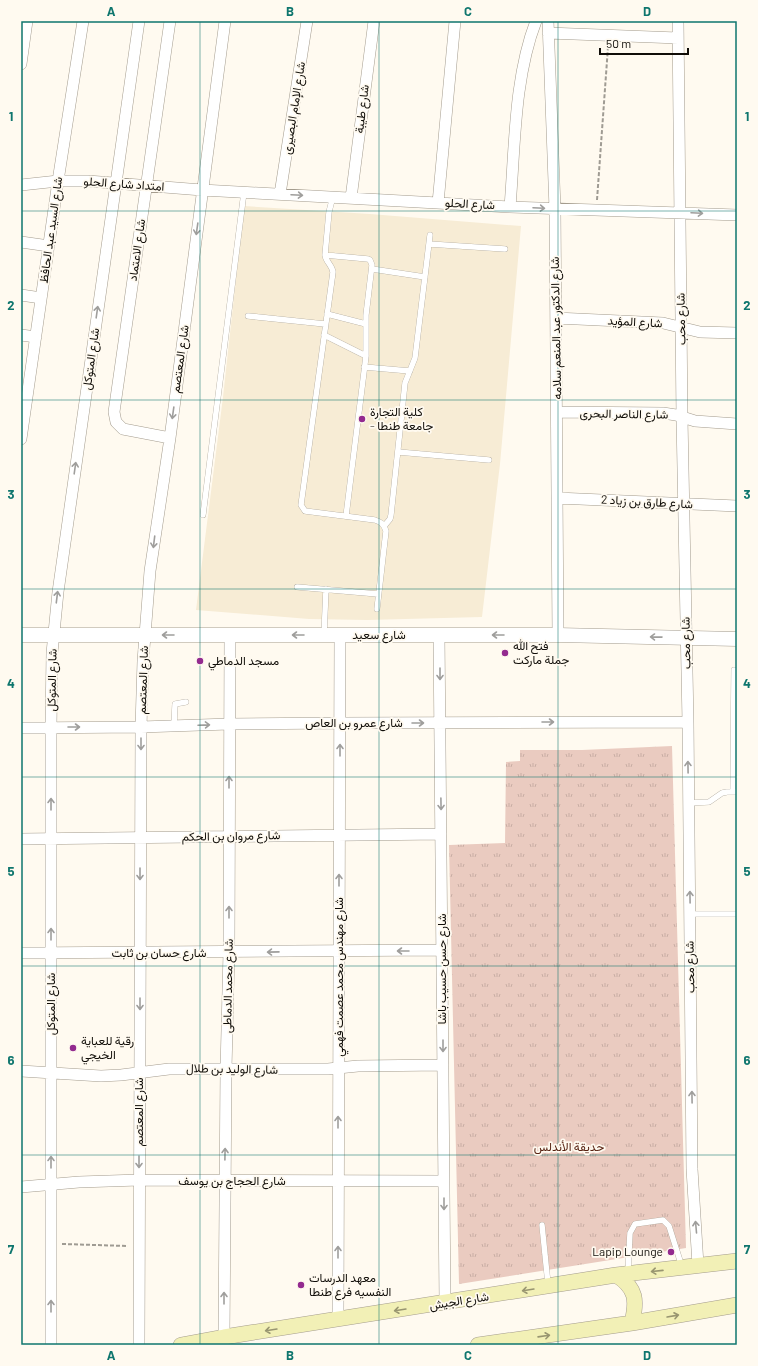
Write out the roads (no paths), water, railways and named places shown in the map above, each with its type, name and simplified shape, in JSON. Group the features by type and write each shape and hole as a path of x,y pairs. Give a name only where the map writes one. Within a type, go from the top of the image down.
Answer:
{"main road":[{"name":"شارع الجيش","path":"182,1345 229,1339 338,1319 622,1274 737,1261"},
{"path":"622,1274 625,1281 631,1287 634,1299 632,1324"},
{"path":"478,1345 522,1342 736,1306"}],"street":[{"path":"21,64 27,21"},
{"name":"شارع السيد عبد الحافظ","path":"21,439 25,380 36,338 82,21"},
{"name":"شارع المتوكل","path":"51,1345 51,727 53,636 115,183 139,21"},
{"name":"شارع الاعتماد","path":"170,21 114,415 118,425 126,431 170,438"},
{"name":"شارع المعتصم","path":"139,1345 140,838 141,727 145,635 154,545 170,438 225,21"},
{"name":"شارع الإمام البصيرى","path":"280,194 307,21"},
{"name":"شارع طيبة","path":"351,198 374,21"},
{"path":"438,203 455,21"},
{"path":"510,207 523,64 529,40 536,21"},
{"name":"شارع الدكتور عبد المنعم سلامه","path":"548,21 555,209 558,635"},
{"name":"شارع محب","path":"678,21 682,418 688,722 692,1169 698,1266"},
{"path":"548,33 678,38"},
{"name":"امتداد شارع الحلو","path":"21,185 58,181 88,181 202,190"},
{"name":"شارع الحلو","path":"202,190 333,196 510,207 737,215"},
{"path":"21,242 49,246"},
{"path":"21,295 41,298"},
{"name":"شارع المؤيد","path":"556,318 659,323 700,332 737,333"},
{"path":"21,335 36,338"},
{"name":"شارع الناصر البحرى","path":"557,412 663,413 702,422 737,424"},
{"name":"شارع طارق بن زياد 2","path":"557,498 737,506"},
{"name":"شارع سعيد","path":"21,635 558,635 737,639"},
{"name":"شارع محمد الدماطى","path":"229,1339 224,1181 229,952 230,635"},
{"name":"شارع مهندس محمد عصمت فهمي","path":"338,1319 340,635"},
{"name":"شارع حسن حسيب باشا","path":"439,635 445,1303"},
{"name":"شارع عمرو بن العاص","path":"21,728 340,723 688,722"},
{"name":"شارع مروان بن الحكم","path":"21,839 441,834"},
{"name":"شارع حسان بن ثابت","path":"21,953 442,950"},
{"name":"شارع الوليد بن طلال","path":"21,1071 101,1076 168,1068 338,1068 358,1066 443,1065"},
{"name":"شارع الحجاج بن يوسف","path":"21,1187 79,1182 139,1180 444,1181"}],"lane":[{"path":"203,515 244,192"},
{"path":"333,196 329,212 325,254 326,260 332,269 326,324 301,505 305,511 375,520 385,525 386,531 377,609"},
{"path":"385,525 390,519 391,515 405,383 415,358 430,235"},
{"path":"429,244 505,249"},
{"path":"325,254 368,259 372,262 367,306 366,356 346,516"},
{"path":"372,269 425,277"},
{"path":"327,314 366,324"},
{"path":"248,316 326,324"},
{"path":"324,335 366,356"},
{"path":"364,367 410,371"},
{"path":"398,452 489,460"},
{"path":"297,587 378,594"},
{"path":"324,635 326,590"},
{"path":"688,803 709,802 722,793 735,792 734,670"},
{"path":"174,726 175,704 186,702"},
{"path":"690,914 737,914"},
{"path":"622,1274 630,1233 635,1224 663,1220 669,1226 682,1268"},
{"path":"542,1225 548,1286"}],"place":[{"name":"كلية التجارة - جامعة طنطا","path":"362,419"},
{"name":"فتح الله جملة ماركت","path":"505,653"},
{"name":"مسجد الدماطي","path":"200,661"},
{"name":"رقية للعباية الخيجي","path":"73,1048"},
{"name":"Lapip Lounge","path":"671,1252"},
{"name":"معهد الدرسات النفسيه فرع طنطا","path":"301,1285"}],"park label":[{"name":"حديقة الأندلس","path":"569,1147"}]}
